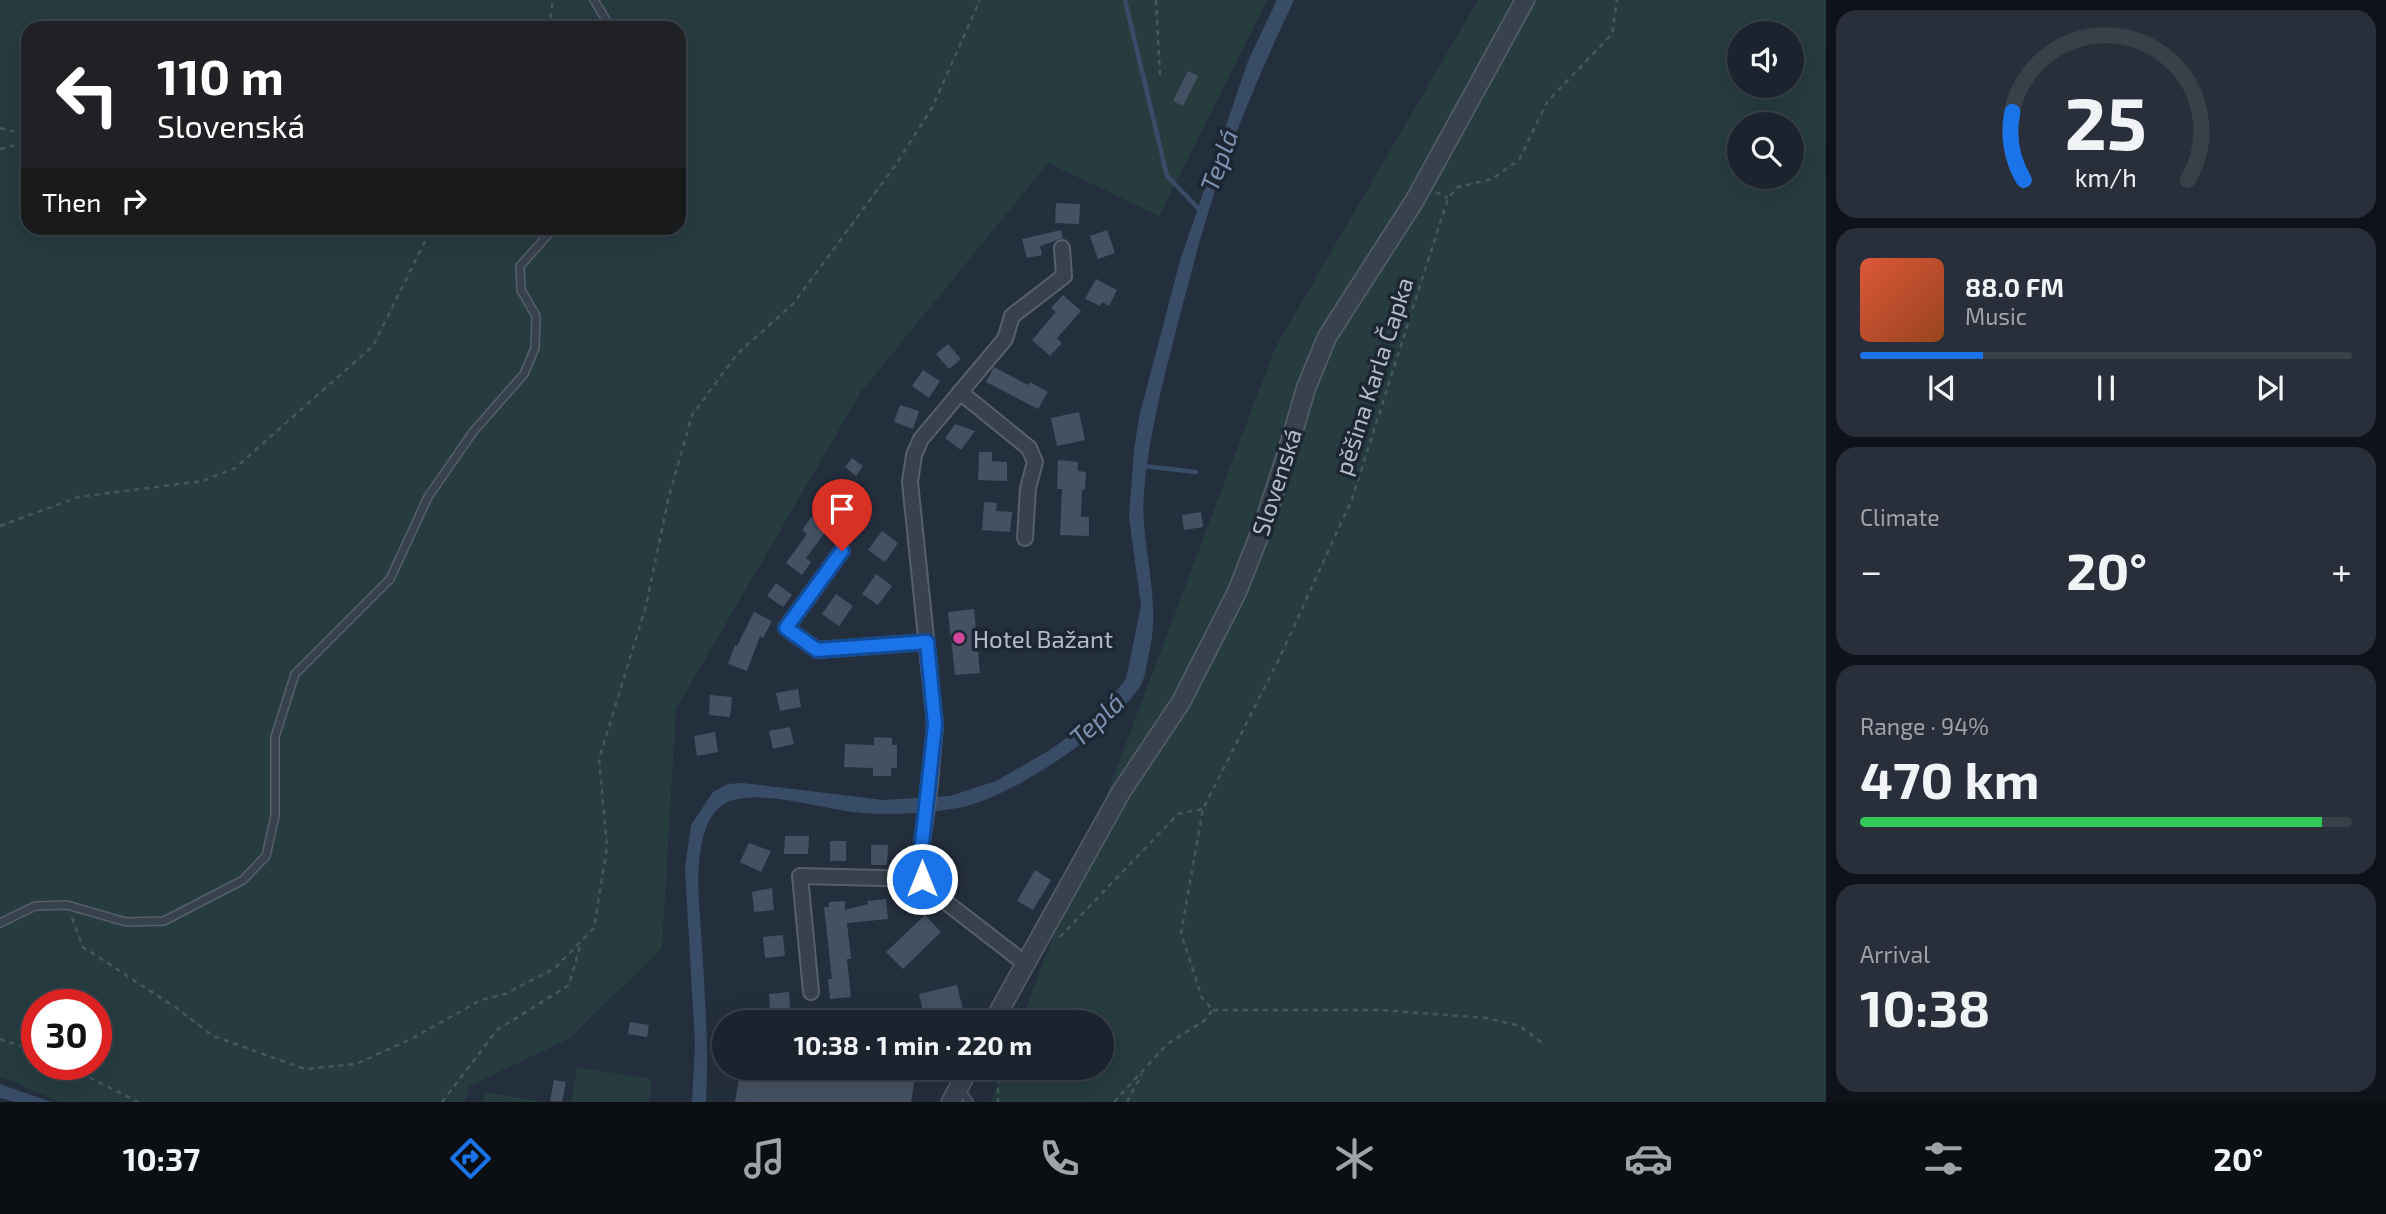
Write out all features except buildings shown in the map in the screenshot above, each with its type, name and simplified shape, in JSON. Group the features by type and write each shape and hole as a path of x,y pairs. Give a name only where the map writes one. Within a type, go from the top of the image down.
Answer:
{"street":[{"name":"Slovenská","path":"1000,1010 1121,792 1181,702 1237,592 1264,523 1306,388 1327,337 1415,200 1525,0"},
{"path":"922,879 922,843 935,725 910,482 914,455 921,439 1005,340 1012,316 1064,276 1062,248"},
{"path":"960,392 1029,449 1032,455 1035,462 1028,488 1026,538"},
{"path":"842,551 786,628 817,650 927,642"},
{"path":"811,992 800,876 922,879 947,903 1026,964"}],"lane":[{"path":"594,0 607,21"},
{"path":"0,923 35,906 66,905 126,922 164,921 243,880 266,856 275,816 275,737 295,674 390,579 428,497 473,432 524,374 535,348 536,316 521,290 520,266 548,235"},
{"path":"955,1094 969,1102"}],"path":[{"path":"550,21 553,0"},
{"path":"66,905 83,947 178,1009 213,1036 306,1069 356,1064 411,1039 481,1000 505,995 555,968 594,928 607,847 599,759 646,606 668,500 692,415 738,353 793,304 895,166 932,108 980,0"},
{"path":"1156,0 1160,77"},
{"name":"pěšina Karla Čapka","path":"1213,1010 1202,998 1181,933 1203,809 1280,657 1352,499 1448,198 1458,187 1493,179 1519,160 1547,102 1612,34 1617,0"},
{"path":"0,128 21,133"},
{"path":"0,149 21,144"},
{"path":"0,526 78,497 203,481 235,468 373,346 428,235"},
{"path":"1059,938 1178,814 1203,809"},
{"path":"442,1102 497,1030 569,985 582,940"},
{"path":"1114,1102 1167,1044 1204,1021 1213,1010 1380,1010 1487,1018 1520,1026 1545,1045"},
{"path":"0,1039 21,1046"},
{"path":"1127,1102 1144,1071"},
{"path":"95,1080 138,1102"},
{"path":"998,1080 999,1102"}],"green space":[{"path":"0,0 1267,0 1159,216 1048,163 861,392 676,709 662,948 570,1038 470,1086 465,1102 60,1102 0,1076"},
{"path":"1478,0 1826,0 1826,1102 991,1102 999,1080 1114,1080 1114,1010 1026,1010 1275,348"},
{"path":"577,1067 652,1079 649,1102 571,1102"},
{"path":"485,1092 544,1102 483,1102"}],"water":[{"name":"Teplá","path":"1277,0 1294,0 1247,105 1208,213 1152,433 1143,507 1153,624 1142,683 1108,722 1058,760 1004,792 979,802 935,811 873,814 750,797 731,801 717,809 706,828 698,871 706,1024 706,1102 692,1102 695,1044 685,869 691,825 713,792 728,784 743,783 883,800 950,796 996,781 1050,750 1095,717 1126,679 1141,606 1129,517 1139,417 1180,261 1248,61"},
{"path":"0,1084 51,1102 16,1102 0,1098"}],"waterway":[{"name":"Teplá","path":"1125,0 1167,176 1200,210"},
{"path":"1144,466 1196,472"}],"place":[{"name":"Hotel Bažant","path":"959,638"}],"route":[{"path":"842,551 786,628 817,650 927,642 935,725 922,843 922,879"}]}
